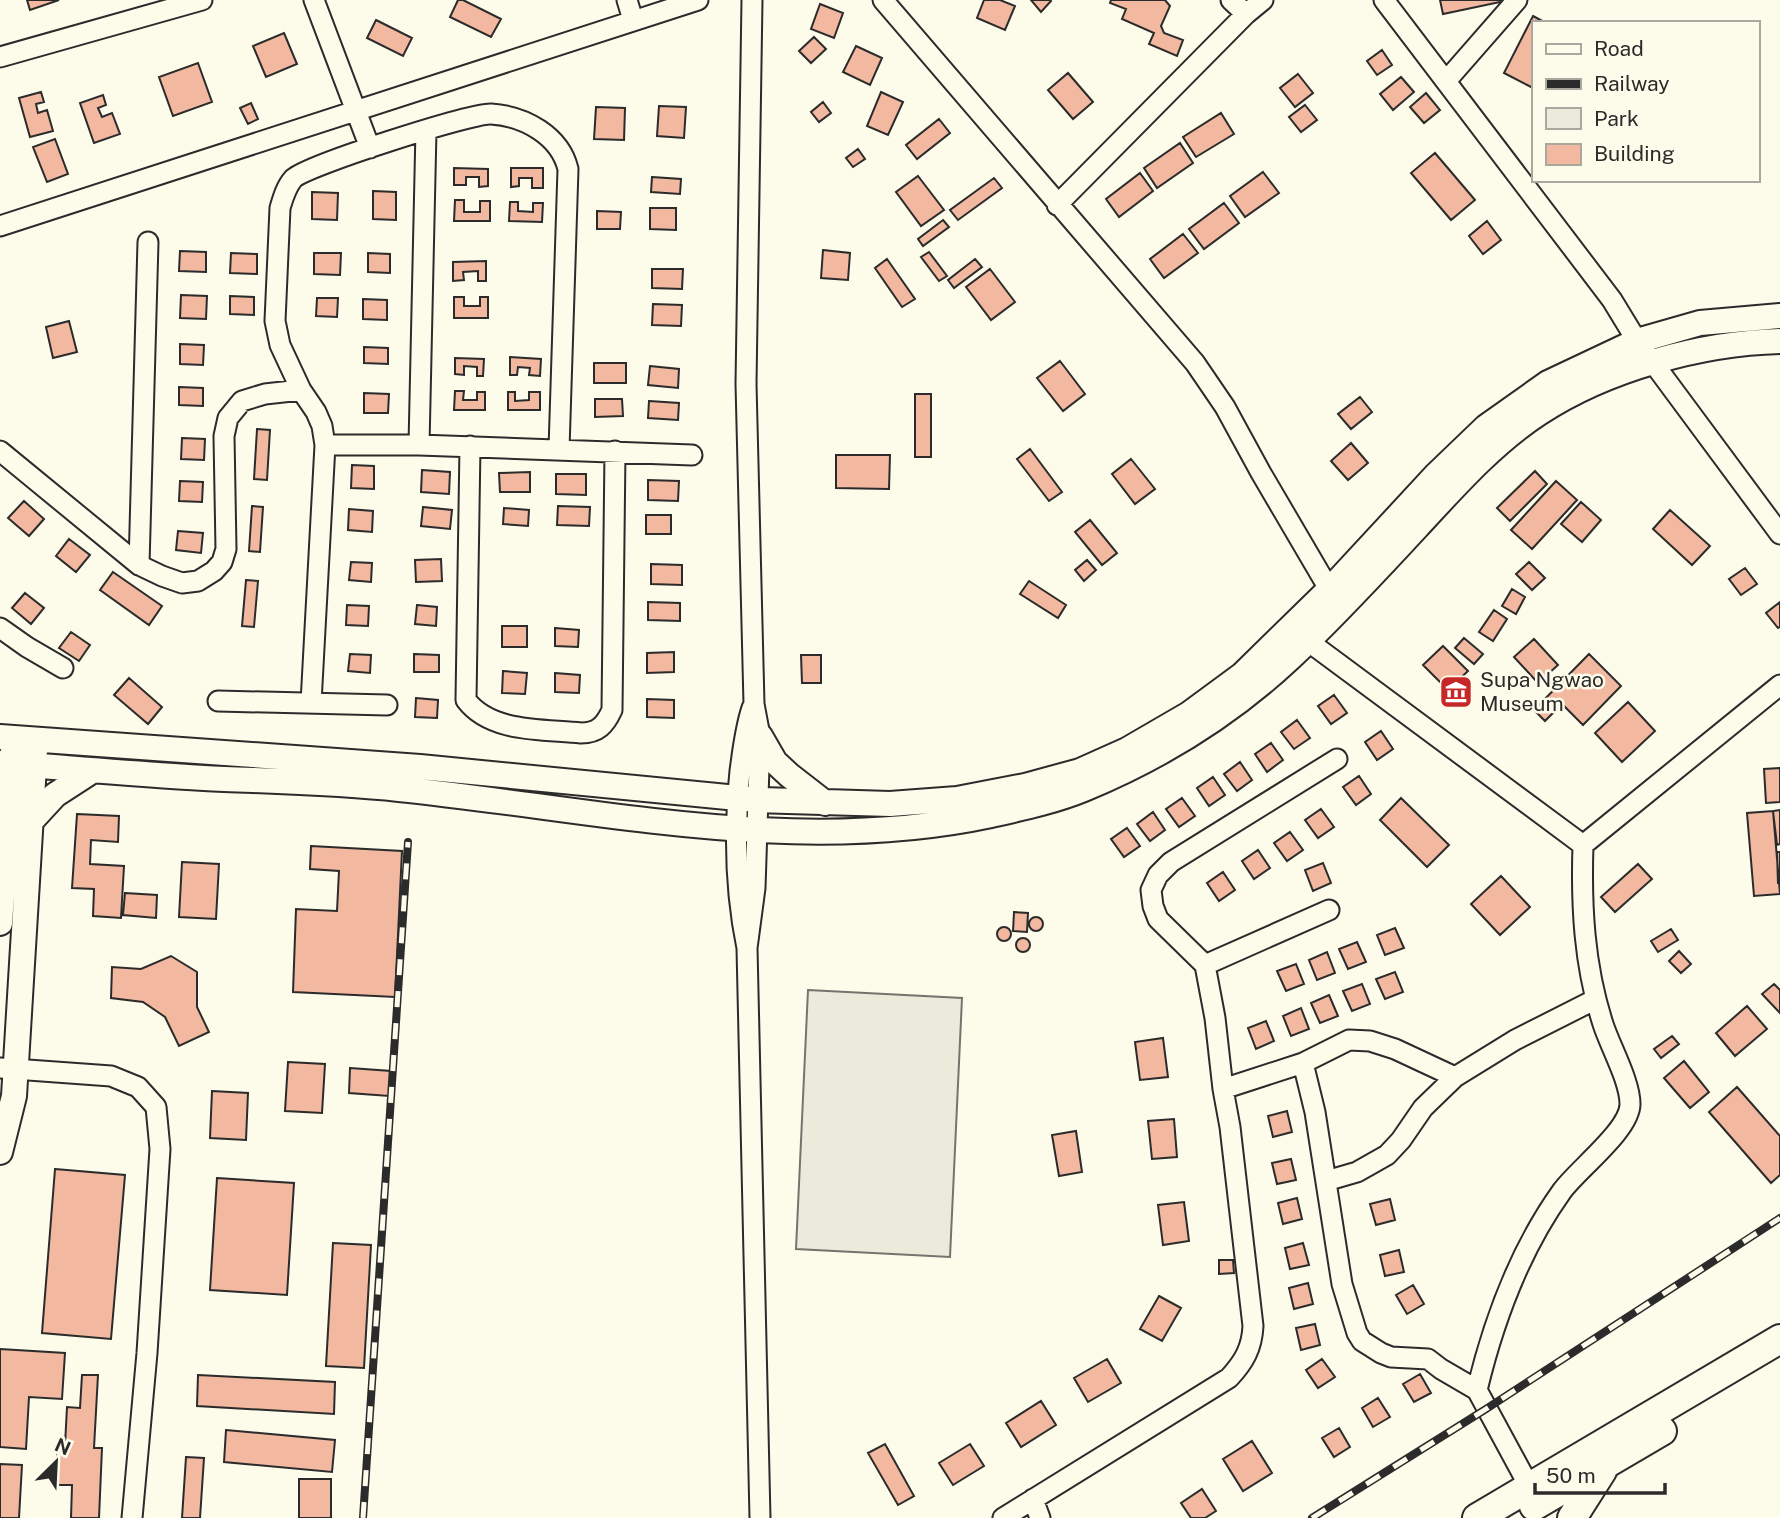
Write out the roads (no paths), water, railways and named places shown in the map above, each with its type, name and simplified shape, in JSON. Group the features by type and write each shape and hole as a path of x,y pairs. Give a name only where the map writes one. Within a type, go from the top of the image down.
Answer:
{"highway":[{"path":"1477,1518 1780,1339"},
{"path":"1514,1518 1780,1359"},
{"path":"1572,1518 1605,1465"}],"main road":[{"path":"15,764 92,771 395,788 747,830 890,830 946,825 1016,810 1080,791 1142,763 1192,735 1241,699 1287,661 1299,634 1329,589 1436,475 1486,427 1548,383 1637,341 1700,323 1780,316"},
{"path":"0,923 4,820 15,764 16,738 420,767 747,799 825,803 890,804 957,799 1025,786 1080,771 1127,750 1189,714 1299,634 1463,477 1538,414 1571,395 1621,373 1653,363 1705,351 1780,341"},
{"path":"760,736 775,762 825,803"},
{"path":"0,1152 13,1096 8,1069 9,1017 31,821 15,764"},
{"path":"31,821 55,795 92,771"}],"street":[{"path":"0,57 202,0"},
{"path":"314,0 370,148"},
{"path":"626,0 633,20"},
{"path":"0,226 698,0"},
{"path":"747,799 760,736 754,704 746,384 752,0"},
{"path":"883,0 1195,363 1225,407 1329,589"},
{"path":"1231,0 1246,14"},
{"path":"1058,205 1246,14 1264,0"},
{"path":"1384,0 1612,300 1637,341 1780,534"},
{"path":"1447,80 1517,0"},
{"path":"311,703 325,445 322,426 316,412 301,390 280,345 275,321 280,208 285,191 293,179 303,171 370,148 488,113 510,117 552,138 565,157 568,169 559,449"},
{"path":"419,445 426,130"},
{"path":"139,565 149,242"},
{"path":"0,451 139,565 182,583 198,581 222,562 226,549 224,436 228,418 242,401 265,394 301,390"},
{"path":"325,445 470,446 692,454"},
{"path":"470,446 466,700 475,712 497,722 581,733 592,733 600,729 612,710 615,452"},
{"path":"0,628 63,667"},
{"path":"1299,634 1583,845"},
{"path":"1477,1390 1487,1348 1529,1243 1563,1189 1616,1133 1625,1120 1630,1105 1623,1074 1603,1024 1587,964 1581,893 1583,845 1780,685"},
{"path":"218,701 387,705"},
{"path":"754,704 746,724 747,830 753,913 747,948 760,1518"},
{"path":"1003,1518 1229,1378 1247,1354 1252,1341 1253,1326 1230,1127 1205,965 1158,919 1153,906 1152,890 1158,875 1171,862 1337,759"},
{"path":"1205,965 1329,910"},
{"path":"1326,1181 1357,1172 1387,1154 1401,1140 1423,1108 1455,1077 1515,1040 1596,999"},
{"path":"1223,1089 1303,1063 1349,1040 1370,1041 1395,1049 1455,1077"},
{"path":"1303,1063 1315,1112 1342,1284 1362,1341 1391,1357 1428,1359 1477,1390 1529,1486"},
{"path":"8,1069 111,1076 138,1087 156,1107 160,1149 147,1353 132,1518"},
{"path":"1033,1499 1040,1518"}],"railway":[{"path":"363,1518 408,842"},
{"path":"1312,1518 1486,1409 1780,1218"}],"place":[{"name":"Supa Ngwao Museum","path":"1456,692"}]}
